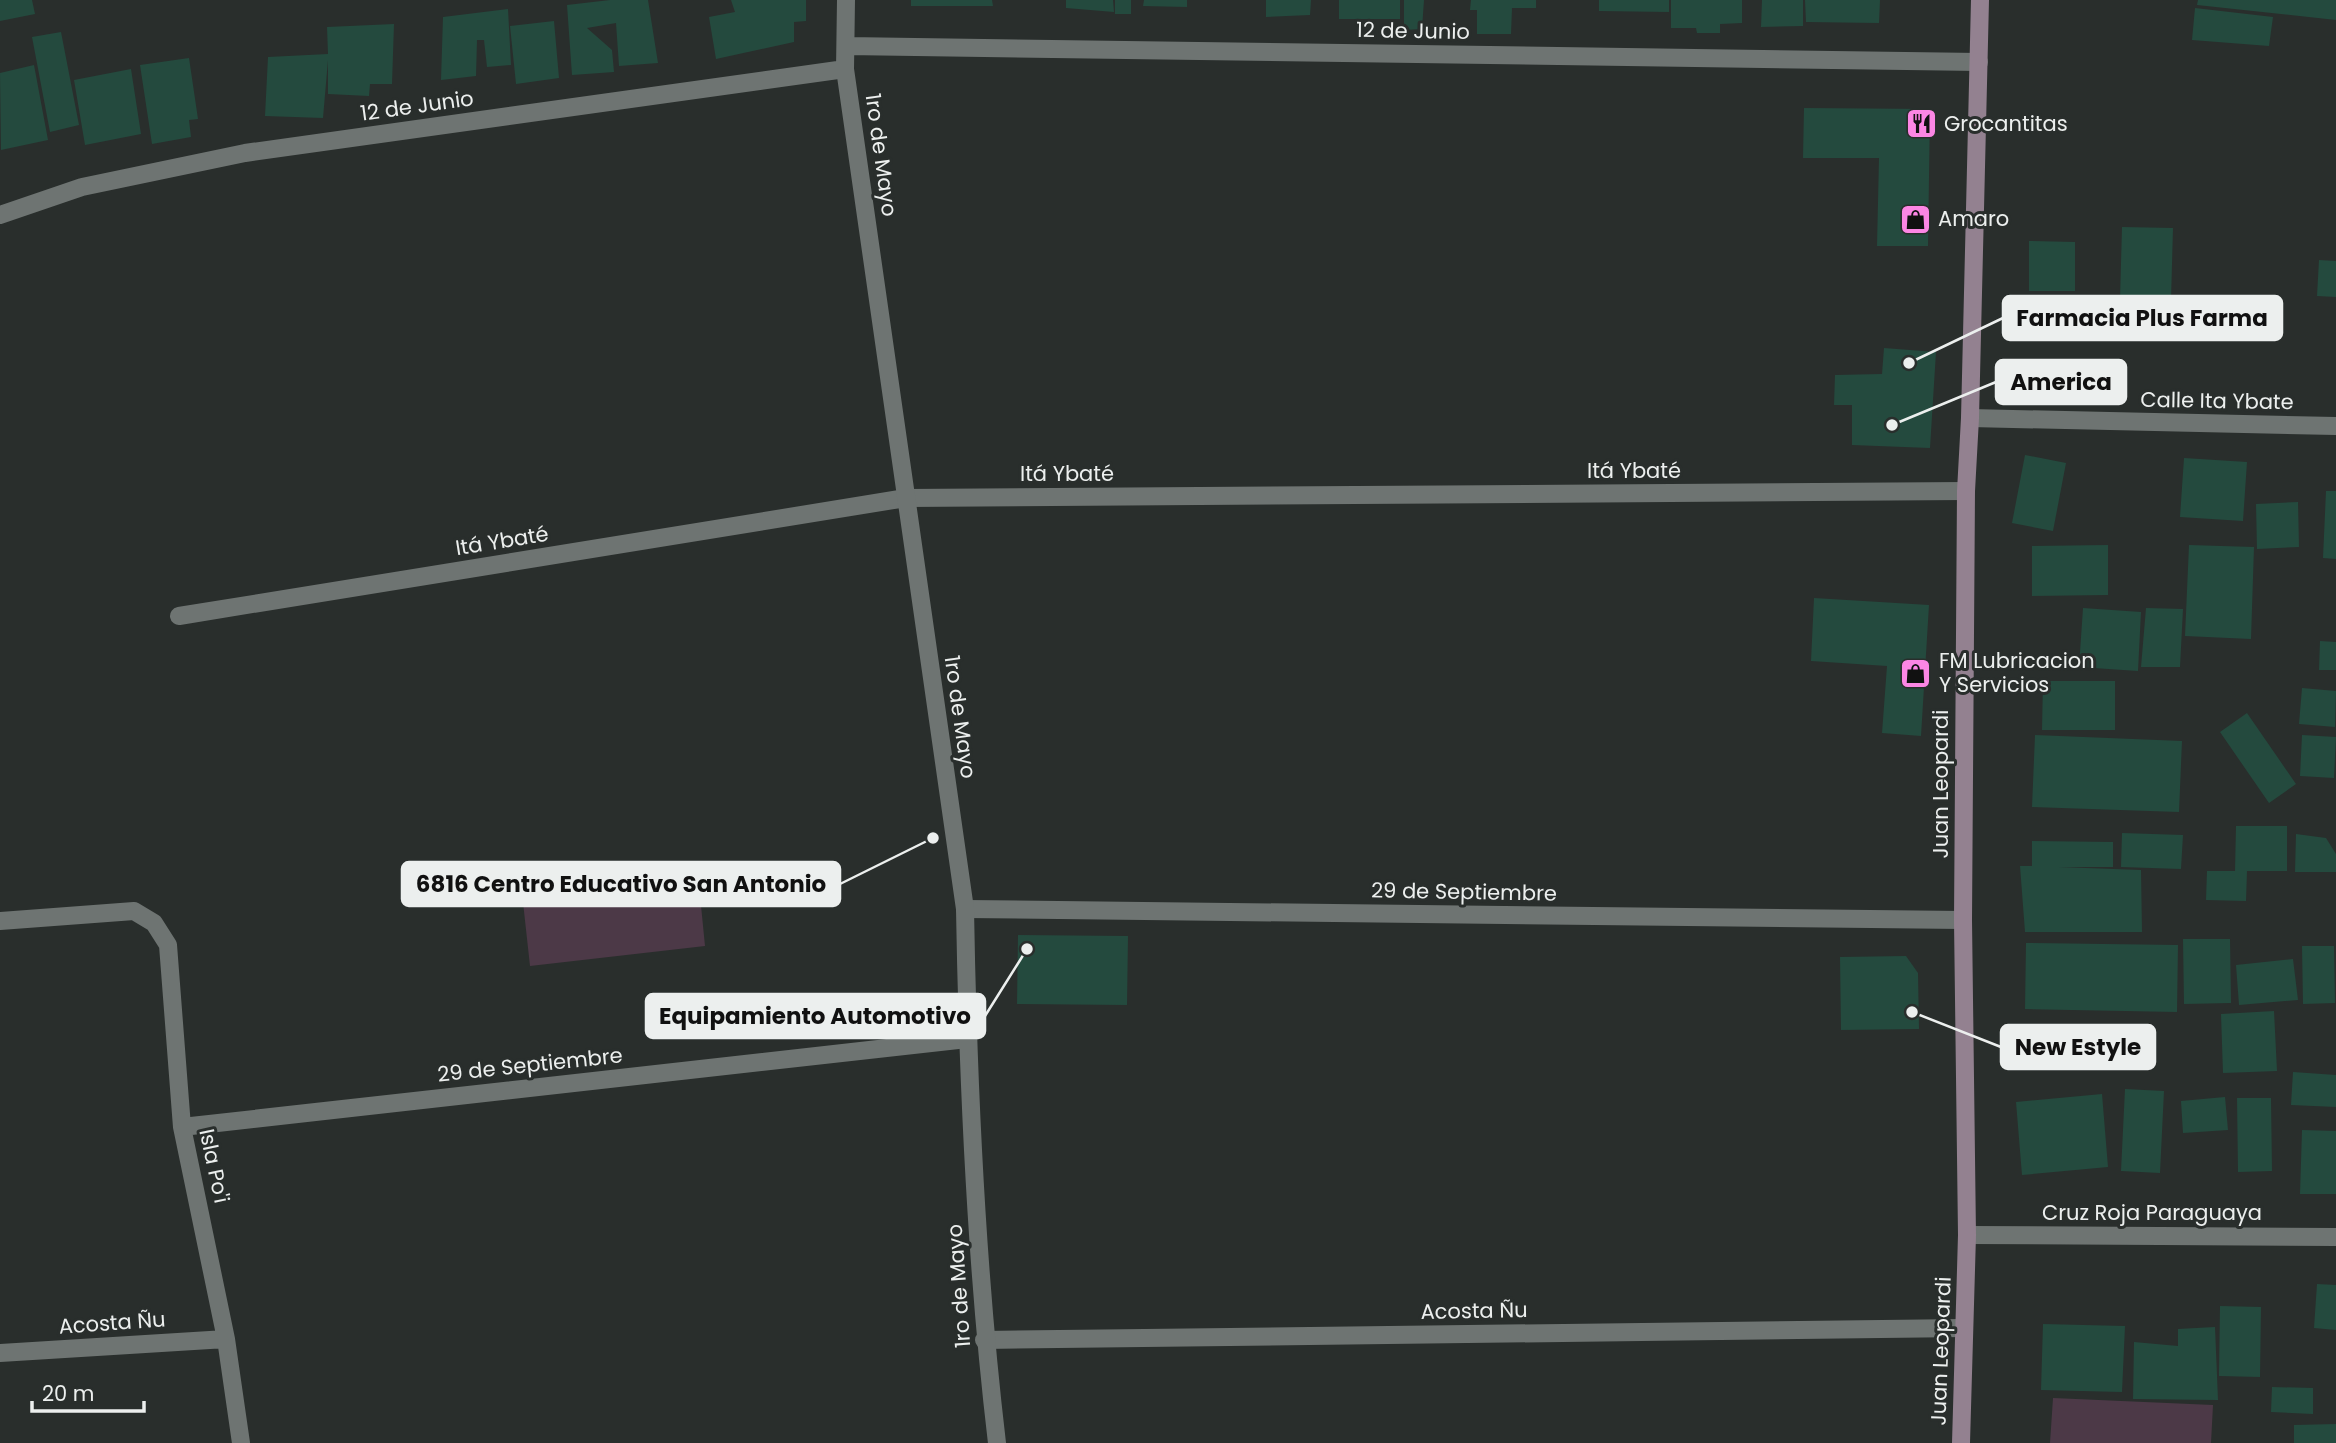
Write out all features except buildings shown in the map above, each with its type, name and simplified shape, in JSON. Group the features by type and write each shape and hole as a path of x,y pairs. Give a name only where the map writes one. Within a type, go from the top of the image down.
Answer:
{"main road":[{"name":"Juan Leopardi","path":"1961,1443 1967,1235 1963,920 1966,491 1980,0"}],"street":[{"name":"1ro de Mayo","path":"846,0 845,69 965,909 967,1039 984,1340 997,1443"},
{"name":"12 de Junio","path":"847,46 1979,62"},
{"name":"12 de Junio","path":"0,215 82,187 245,153 845,69"},
{"name":"Calle Ita Ybate","path":"1970,418 2336,426"},
{"name":"Itá Ybaté","path":"179,616 906,498 1966,491"},
{"name":"29 de Septiembre","path":"965,909 1963,920"},
{"name":"Isla Po'i","path":"0,921 134,911 154,923 168,945 182,1126 226,1339 241,1443"},
{"name":"29 de Septiembre","path":"182,1126 967,1039"},
{"name":"Cruz Roja Paraguaya","path":"1967,1235 2336,1237"},
{"name":"Acosta Ñu","path":"984,1340 1964,1328"},
{"name":"Acosta Ñu","path":"0,1353 226,1339"}],"shaded area":[{"path":"697,865 705,946 530,966 521,884"},
{"path":"2053,1398 2213,1405 2211,1443 2050,1443"}],"place":[{"name":"Grocantitas","path":"1921,124"},
{"name":"Amaro","path":"1915,219"},
{"name":"Farmacia Plus Farma","path":"1909,363"},
{"name":"America","path":"1892,425"},
{"name":"FM Lubricacion Y Servicios","path":"1916,673"},
{"name":"6816 Centro Educativo San Antonio","path":"933,838"},
{"name":"Equipamiento Automotivo","path":"1027,949"},
{"name":"New Estyle","path":"1912,1012"}]}
